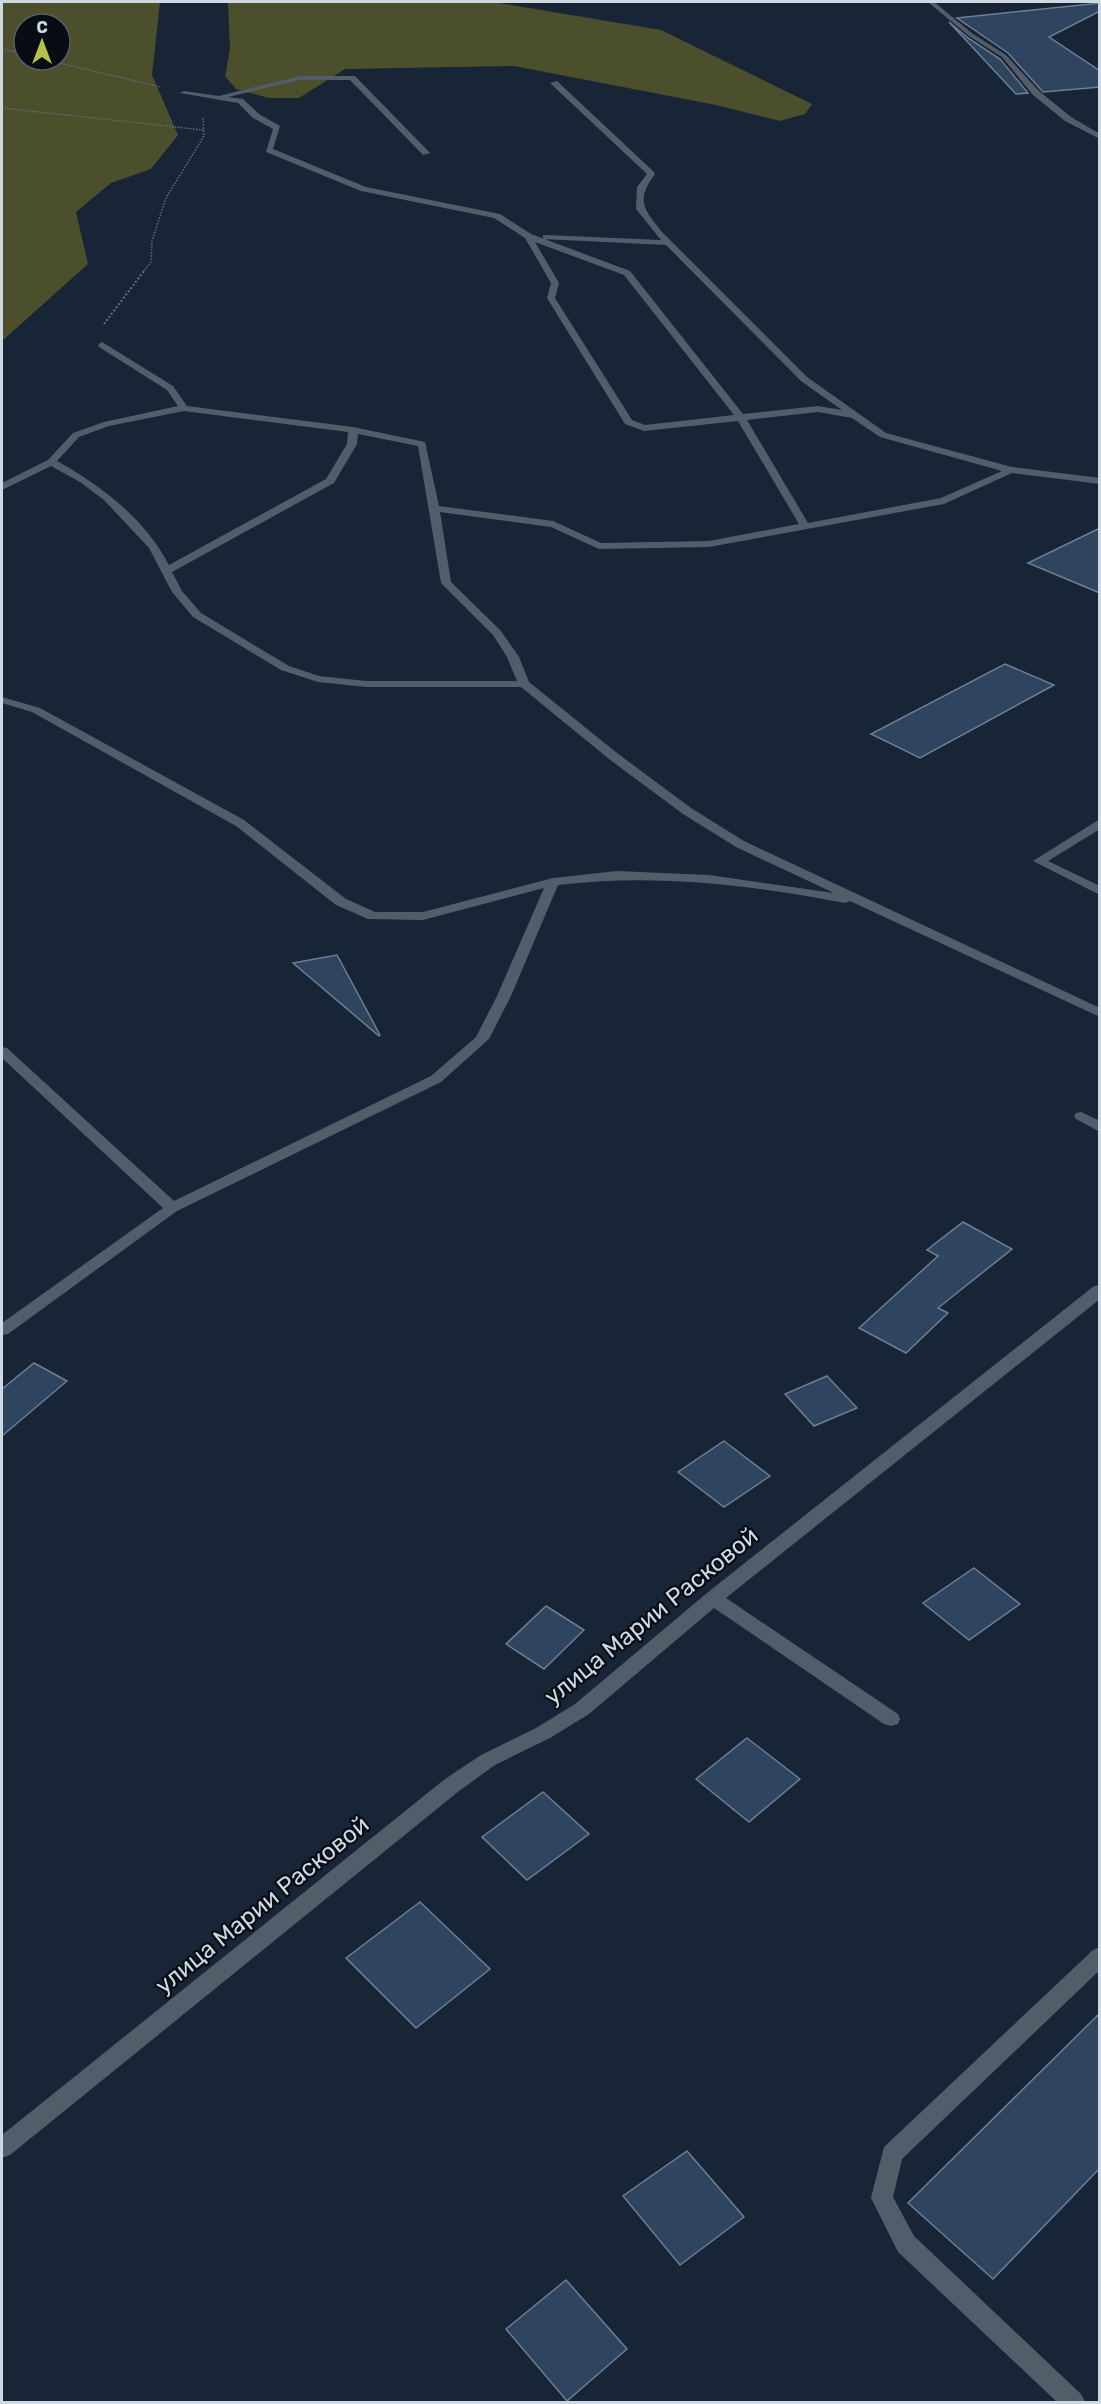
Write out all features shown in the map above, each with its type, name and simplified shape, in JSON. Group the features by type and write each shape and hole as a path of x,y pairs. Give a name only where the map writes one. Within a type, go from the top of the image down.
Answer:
{"street":[{"path":"931,2 971,35 1004,56 1036,93 1068,118 1100,137"},
{"path":"220,96 300,78 352,78 426,153"},
{"path":"554,83 651,174 641,187 640,209 667,243 804,379 853,415 883,435 1011,470 1099,481"},
{"path":"184,93 220,96 240,101 256,116 277,128 270,150 364,189 497,216 528,236 627,273 741,418 805,526"},
{"path":"528,236 667,243"},
{"path":"528,236 555,283 551,298 628,422 644,428 818,409 853,415"},
{"path":"102,345 170,388 184,408"},
{"path":"2,487 51,462 76,435 107,424 184,408 353,430 423,444 446,583 497,633 513,657 524,684 613,756 687,811 740,844 1100,1014"},
{"path":"168,570 330,481 352,444 353,430"},
{"path":"51,462 84,480 108,498 153,547 168,570 177,592 197,615 285,668 318,679 366,684 524,684"},
{"path":"434,508 554,524 599,546 709,544 944,501 1011,470"},
{"path":"2,700 36,710 240,823 341,902 373,916 423,916 553,882 624,875 703,877 782,887 867,903"},
{"path":"1100,823 1039,861 1100,891"},
{"path":"2,1330 172,1208 436,1079 452,1066 482,1039 504,996 553,882"},
{"path":"2,1051 172,1208"},
{"path":"1081,1116 1100,1128"},
{"name":"улица Марии Расковой","path":"2,2148 452,1785 488,1760 543,1733 582,1709 713,1598 1100,1290"},
{"path":"713,1598 891,1719"},
{"path":"1073,2403 906,2244 882,2198 892,2154 1100,1956"}],"path":[{"path":"72,66 184,93 198,101 202,109 204,136 166,198 152,241 152,262 104,321 102,345"},
{"path":"2,108 203,130"}],"green space":[{"path":"2,2 160,2 152,75 178,135 151,169 111,183 76,212 88,264 2,341"},
{"path":"228,2 493,2 661,30 812,104 805,114 780,121 716,105 514,66 345,69 299,98 269,98 236,89 225,76 230,49"}],"building":[{"path":"1100,3 1100,11 1049,37 1100,71 1100,87 1043,92 1008,53 957,18"},
{"path":"949,22 1000,59 1028,93 1016,94"},
{"path":"1100,528 1100,593 1028,563"},
{"path":"1005,664 1054,685 920,758 871,734"},
{"path":"337,955 380,1035 379,1036 293,963"},
{"path":"963,1222 1012,1249 938,1308 948,1313 906,1353 859,1328 938,1256 927,1250"},
{"path":"34,1363 67,1381 2,1436 2,1389"},
{"path":"827,1376 857,1408 814,1426 785,1394"},
{"path":"724,1441 770,1476 724,1507 678,1472"},
{"path":"974,1568 1020,1604 969,1640 923,1603"},
{"path":"546,1606 584,1630 544,1669 506,1644"},
{"path":"747,1738 800,1779 749,1822 696,1779"},
{"path":"543,1792 589,1834 527,1880 482,1837"},
{"path":"420,1902 490,1969 416,2028 346,1958"},
{"path":"1100,2013 1100,2168 993,2279 908,2203"},
{"path":"687,2151 744,2217 680,2265 623,2196"},
{"path":"566,2280 627,2349 567,2401 506,2329"}]}
